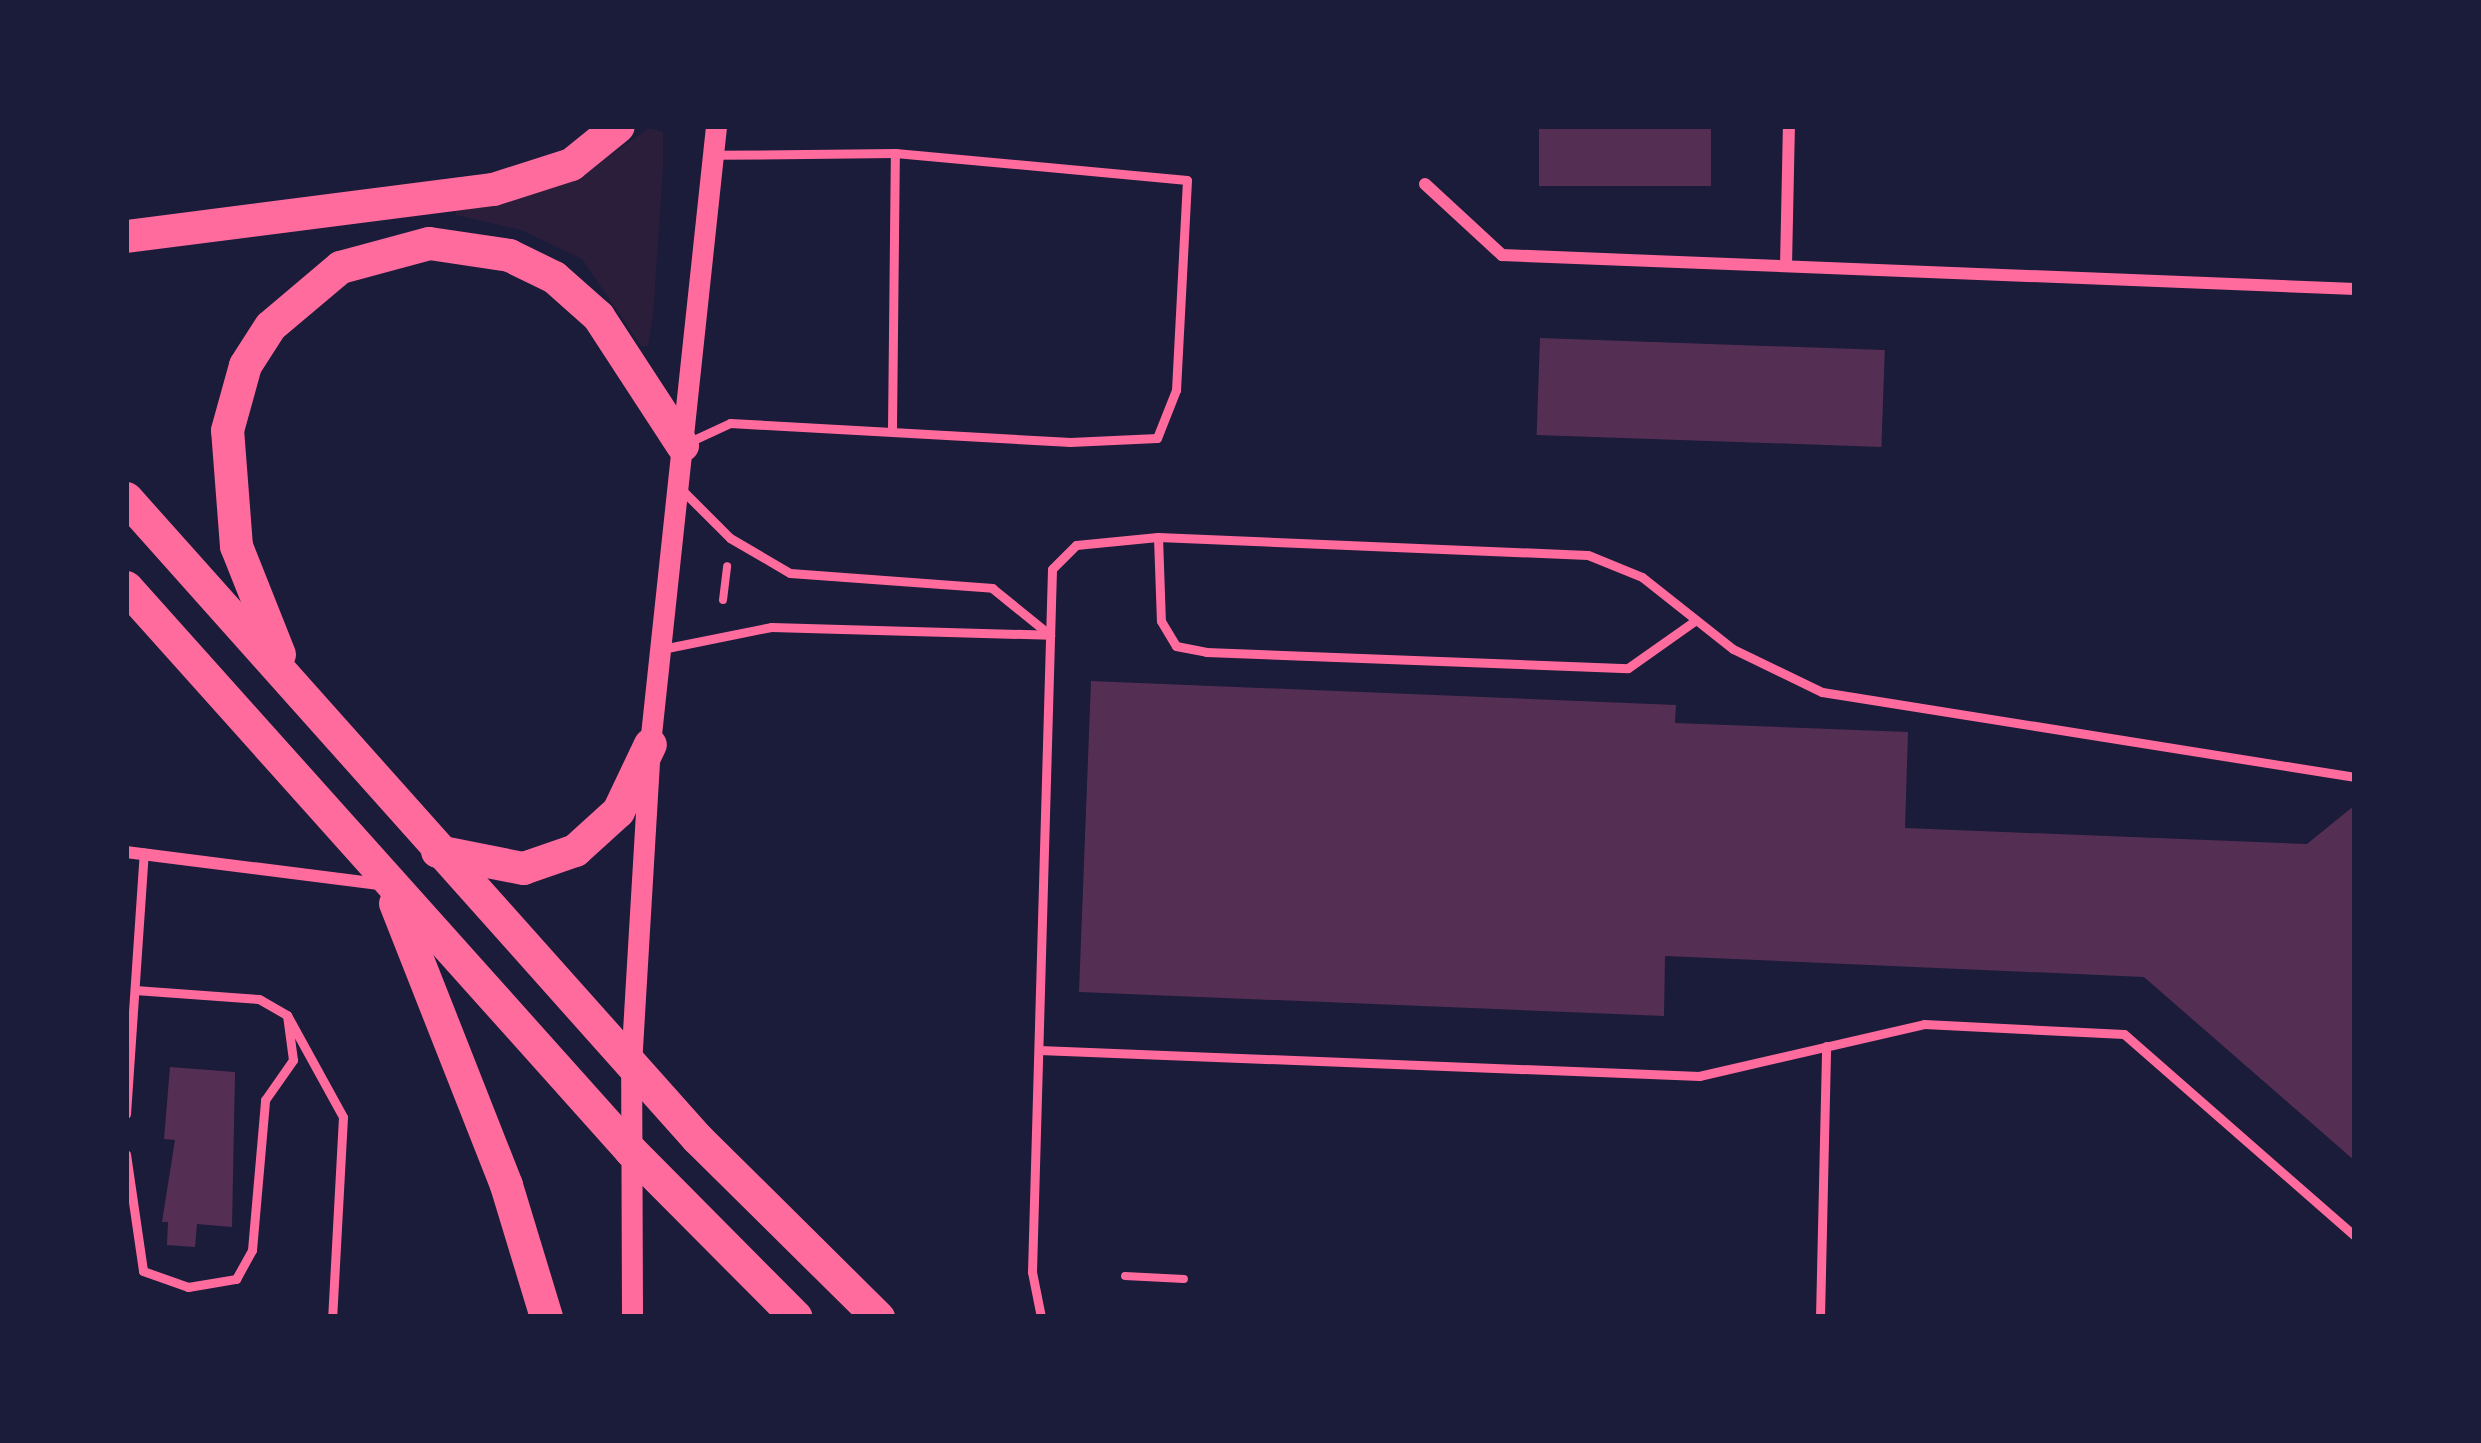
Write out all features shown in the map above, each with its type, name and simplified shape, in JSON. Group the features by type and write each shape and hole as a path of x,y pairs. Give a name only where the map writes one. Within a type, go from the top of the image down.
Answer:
{"highway":[{"path":"126,236 531,180 571,164 618,126"},
{"path":"295,688 236,546 227,430 245,364 269,326 340,267 429,243 509,255 554,278 598,316 682,445"},
{"path":"126,499 631,1065 878,1317"},
{"path":"126,587 630,1150 796,1317"},
{"path":"437,851 523,868 574,850 618,811 650,744"},
{"path":"388,885 506,1185 546,1317"}],"street":[{"path":"632,1317 631,1065 650,744 716,126"},
{"path":"1786,266 1789,126"},
{"path":"1425,184 1502,255 2355,289"},
{"path":"126,852 388,885"}],"lane":[{"path":"892,428 895,153"},
{"path":"682,445 730,423 892,428 1070,442 1157,438 1176,390 1186,180 895,153 716,155"},
{"path":"677,486 730,538 790,573 992,588 1050,635"},
{"path":"1041,1317 1032,1272 1050,635 1059,554 1109,537 1159,537 1588,555 1642,577 1733,649 1822,692 2355,777"},
{"path":"1159,537 1161,621 1176,646 1206,652 1628,668 1696,620"},
{"path":"658,651 771,627 1050,635"},
{"path":"126,1114 144,854"},
{"path":"135,990 259,999 287,1015 343,1117 332,1317"},
{"path":"126,1154 143,1271 188,1287 236,1279 252,1250 265,1100 293,1060 287,1015"},
{"path":"1039,1050 1699,1076 1924,1024 2124,1034 2355,1236"},
{"path":"1820,1317 1826,1046"}],"path":[{"path":"723,600 728,563"},
{"path":"1125,1276 1184,1279"}],"shaded area":[{"path":"649,128 663,132 663,168 653,317 648,346 641,346 582,259 521,230 456,215 455,207 579,177"}],"building":[{"path":"1539,126 1711,126 1711,186 1539,186"},
{"path":"1540,338 1885,350 1881,447 1537,435"},
{"path":"1091,681 1676,705 1675,723 1908,732 1905,828 2307,844 2355,805 2355,1161 2144,977 1665,956 1664,1016 1079,992"},
{"path":"170,1067 235,1072 232,1227 197,1224 195,1247 167,1245 168,1222 162,1222 175,1140 164,1139"}]}
